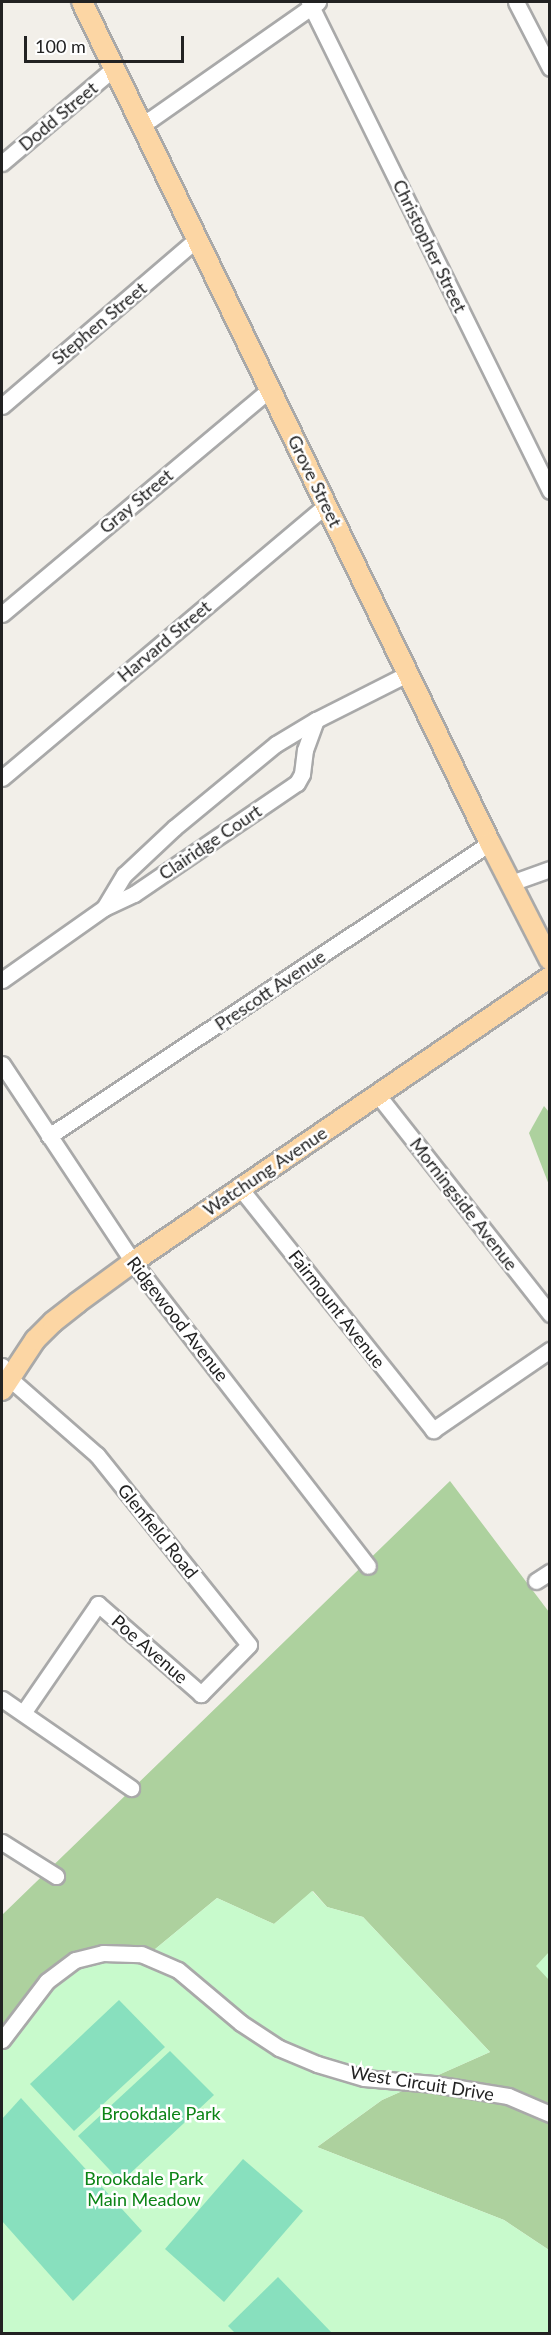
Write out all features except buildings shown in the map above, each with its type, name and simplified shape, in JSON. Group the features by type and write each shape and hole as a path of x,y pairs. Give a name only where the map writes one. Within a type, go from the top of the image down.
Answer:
{"main road":[{"name":"Grove Street","path":"82,2 139,124 549,960"},
{"name":"Watchung Avenue","path":"4,1378 53,1322 133,1262 549,977"}],"street":[{"path":"516,2 549,68"},
{"path":"139,124 152,119 313,3"},
{"name":"Christopher Street","path":"313,3 549,490"},
{"name":"Dodd Street","path":"2,163 114,69"},
{"name":"Stephen Street","path":"2,406 196,240"},
{"name":"Gray Street","path":"2,614 270,389"},
{"name":"Harvard Street","path":"2,778 327,504"},
{"name":"Clairidge Court","path":"104,908 124,875 132,867 174,828 276,744 316,720 409,673"},
{"name":"Clairidge Court","path":"2,980 104,908 134,894 297,783 305,750 316,720"},
{"path":"276,744 292,749 303,764"},
{"name":"Prescott Avenue","path":"50,1136 490,843"},
{"path":"511,883 549,869"},
{"name":"Ridgewood Avenue","path":"2,1064 133,1262 368,1566"},
{"name":"Morningside Avenue","path":"377,1094 549,1314"},
{"name":"Fairmount Avenue","path":"240,1188 433,1430 549,1350"},
{"name":"Glenfield Road","path":"4,1378 97,1455 249,1645 201,1694"},
{"path":"536,1581 549,1572"},
{"name":"Poe Avenue","path":"22,1713 98,1605 201,1694"},
{"path":"2,1699 131,1788"},
{"path":"2,1842 56,1876"},
{"name":"West Circuit Drive","path":"2,2040 47,1981 75,1960 103,1953 141,1954 178,1970 241,2023 279,2048 317,2064 364,2078 434,2084 508,2096 549,2114"}],"green space":[{"path":"544,1106 549,1112 549,1185 529,1133"},
{"path":"450,1481 549,1612 549,2250 504,2220 317,2147 382,2100 490,2052 363,1917 327,1907 313,1891 274,1924 217,1898 154,1950 58,1972 2,2034 2,1915"},
{"name":"Brookdale Park","path":"312,1891 327,1907 363,1917 490,2052 382,2100 317,2147 504,2220 549,2250 549,2333 2,2333 2,2034 58,1972 154,1950 217,1898 274,1924"},
{"path":"549,1952 549,1980 536,1966"},
{"path":"119,2000 165,2047 74,2131 30,2084"},
{"path":"170,2051 214,2095 121,2182 78,2136"},
{"path":"21,2098 142,2231 73,2301 2,2221 2,2119"},
{"path":"243,2159 303,2211 224,2302 165,2249"},
{"path":"278,2277 332,2333 235,2333 228,2326"}],"park label":[{"name":"Brookdale Park Main Meadow","path":"144,2189"}]}
